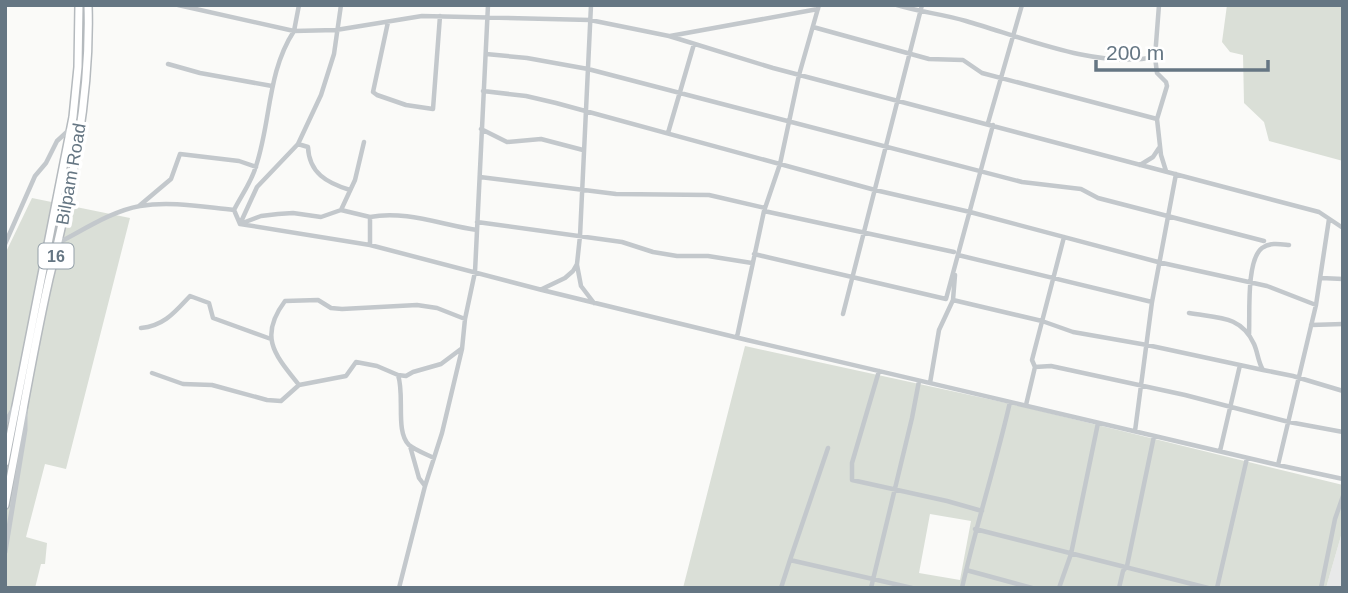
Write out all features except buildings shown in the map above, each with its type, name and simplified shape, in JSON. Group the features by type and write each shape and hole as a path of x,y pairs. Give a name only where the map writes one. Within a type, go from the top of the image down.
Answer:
{"main road":[{"name":"16","path":"5,462 21,403 71,129 78,67 79,5"},
{"name":"Bilpam Road","path":"5,505 21,403 60,242 85,89 88,5"}],"street":[{"path":"178,5 294,31 336,30 422,16 590,20 669,36 799,75 1319,212 1343,228"},
{"path":"240,224 234,209 256,167 272,86 294,31 299,5"},
{"path":"240,224 257,187 298,144 321,95 334,54 341,5"},
{"path":"399,588 425,486 442,433 462,349 475,272 488,5"},
{"path":"591,5 577,264 581,286 594,303"},
{"path":"897,5 921,8 1051,47 1125,60 1155,57"},
{"path":"754,254 946,299 981,170 1001,77 1022,5"},
{"path":"1159,5 1155,57 1157,73 1167,82 1167,86 1157,119 1166,171"},
{"path":"669,36 819,7 799,75 780,164 764,209 736,337"},
{"path":"843,314 921,8"},
{"path":"388,22 373,92 406,105 433,109 440,16"},
{"path":"813,27 943,61 962,60 978,72 1157,119"},
{"path":"668,134 694,44"},
{"path":"486,54 588,69 680,91 1022,182 1081,190 1098,198 1264,241"},
{"path":"168,64 200,73 272,86"},
{"path":"483,91 526,96 875,190 970,212 1158,262 1275,288 1316,305"},
{"path":"5,243 17,225 35,176 46,163 57,141 71,129"},
{"path":"481,129 507,142 541,139 583,150"},
{"path":"341,210 355,180 364,142"},
{"path":"298,144 309,147 309,161 319,176 350,190"},
{"path":"1140,165 1153,157 1160,147"},
{"path":"139,206 171,179 180,154 239,161 256,167"},
{"path":"1135,432 1158,262 1176,174"},
{"path":"480,177 583,191 655,196 687,193 709,195 1152,302"},
{"path":"60,242 114,214 139,206 178,204 234,209"},
{"path":"240,224 261,216 293,213 321,217 341,210 370,217 385,214 408,216 477,230"},
{"path":"930,383 939,330 953,300 956,253 966,239 970,212"},
{"path":"370,217 370,245"},
{"path":"1278,465 1316,305 1329,219"},
{"path":"477,222 622,243 677,256 708,256 752,263"},
{"path":"240,224 370,245 594,303 1343,479"},
{"path":"1026,405 1035,367 1032,360 1064,237"},
{"path":"1249,335 1254,260 1261,248 1273,243 1289,245"},
{"path":"542,290 565,278 577,264"},
{"path":"1321,278 1343,279"},
{"path":"141,328 156,327 190,296 209,303 213,318 271,339"},
{"path":"299,385 278,361 271,339 274,316 285,301 318,300 331,308 342,309 405,305 432,307 465,319"},
{"path":"953,300 1042,321 1073,332 1263,370 1343,391"},
{"path":"1189,313 1238,323 1244,327 1258,352 1263,370"},
{"path":"1311,325 1343,324"},
{"path":"152,373 183,384 212,385 267,400 281,401 299,385 346,376 356,362 406,376 441,364 462,349"},
{"path":"1220,451 1240,365"},
{"path":"1035,367 1051,366 1289,422 1343,432"},
{"path":"879,371 852,463 852,480 982,511"},
{"path":"398,375 402,401 400,427 410,446 419,478 425,486"},
{"path":"871,588 919,380"},
{"path":"962,588 975,529 1010,402"},
{"path":"5,423 21,403"},
{"path":"5,552 25,430 21,403"},
{"path":"1059,588 1071,554 1098,422"},
{"path":"1118,588 1127,566 1154,436"},
{"path":"410,446 434,457"},
{"path":"781,588 828,448"},
{"path":"1217,588 1247,458"},
{"path":"1321,588 1335,519 1343,496"},
{"path":"975,529 1208,588"},
{"path":"790,560 912,588"},
{"path":"966,570 1032,588"}],"shaded area":[{"path":"1227,5 1343,5 1343,161 1269,141 1264,122 1244,103 1243,55 1230,52 1222,42"},
{"path":"32,198 130,218 66,469 45,464 26,537 47,543 45,564 41,564 35,588 5,588 5,254"},
{"path":"745,346 1020,406 1343,485 1343,529 1326,588 683,588","holes":["930,514 971,521 960,580 919,573"]},
{"path":"1343,529 1343,588 1326,588"}]}
